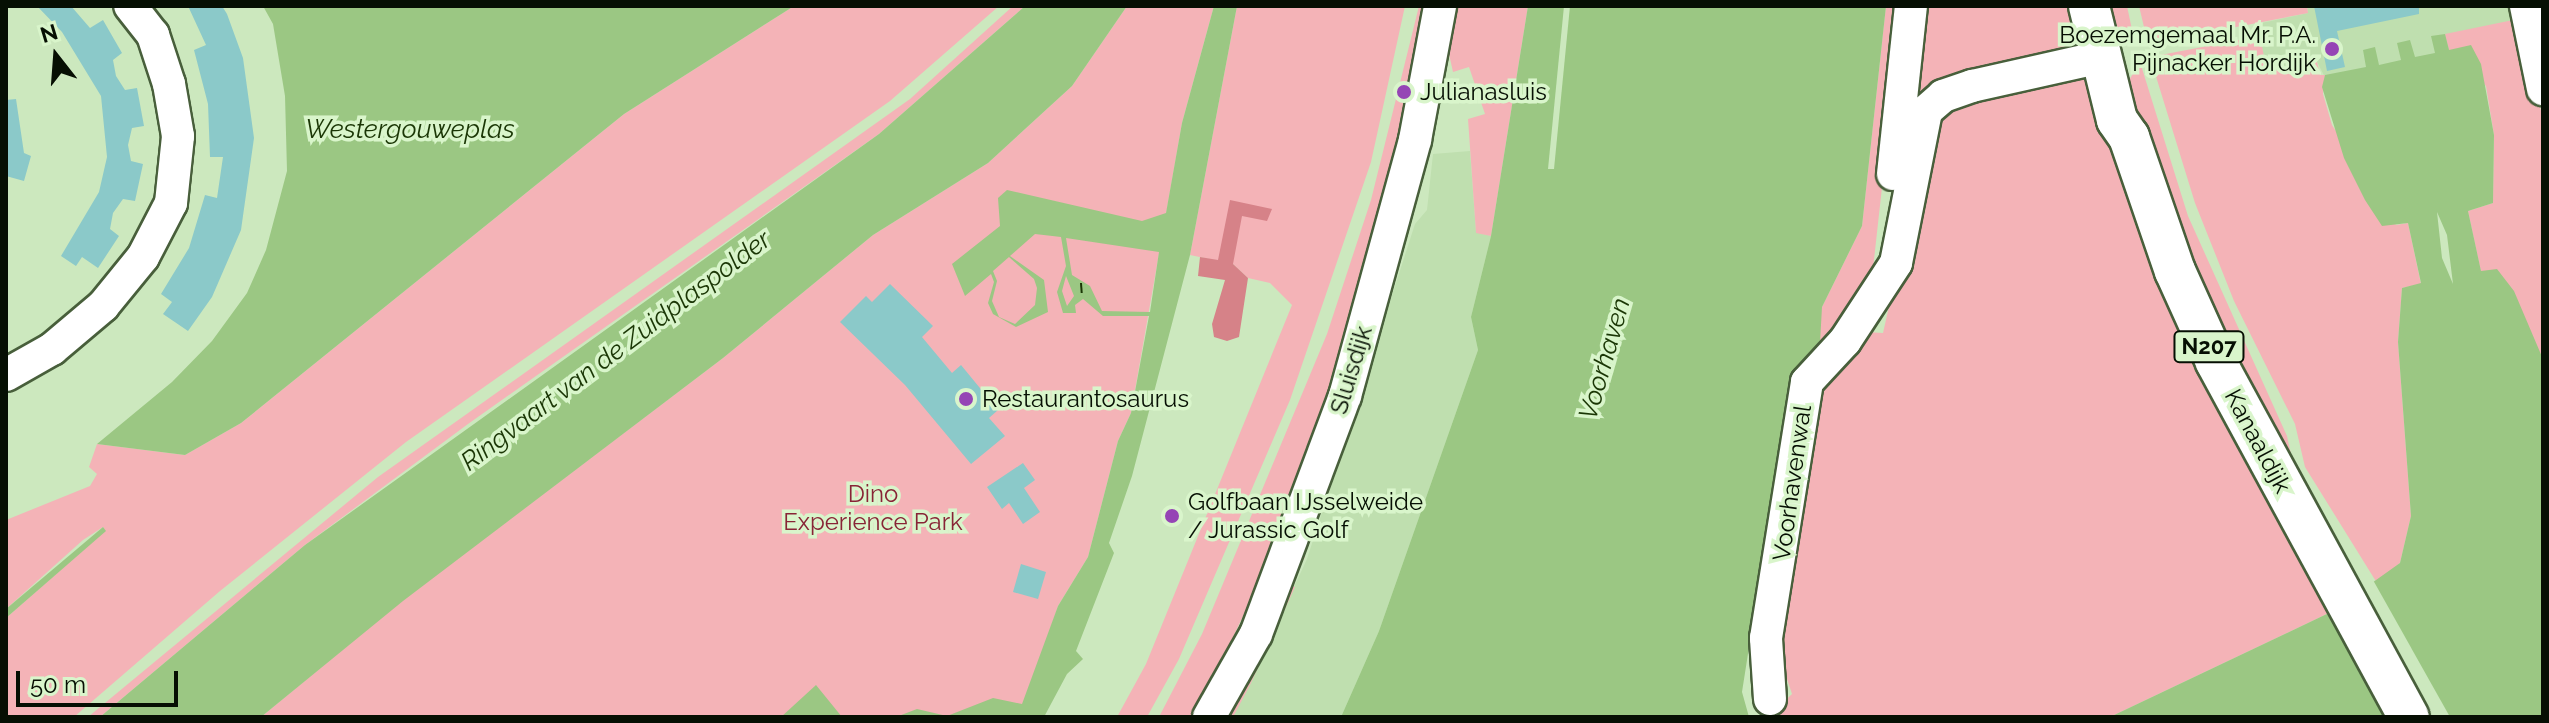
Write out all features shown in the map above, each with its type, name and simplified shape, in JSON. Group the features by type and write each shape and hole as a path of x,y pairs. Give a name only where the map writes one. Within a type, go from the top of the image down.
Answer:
{"main road":[{"name":"Kanaaldijk","path":"2089,6 2117,120 2129,137 2193,310 2314,546 2401,703"},
{"name":"Kanaaldijk","path":"2102,6 2130,116 2129,137"}],"street":[{"path":"6,375 52,349 103,306 143,257 171,203 178,136 169,84 153,35 130,6"},
{"name":"Sluisdijk","path":"1209,717 1256,634 1345,396 1415,140 1440,6"},
{"path":"1882,291 1911,6"},
{"path":"2526,6 2543,89"},
{"name":"Voorhavenwal","path":"1770,699 1766,638 1807,382 1882,291 1901,247 1926,111 1943,96 1972,86 2102,57"}],"shaded area":[{"path":"2307,6 2513,6 2515,20 2440,58 2327,81 2317,62 2267,72 2257,24 2308,13"},
{"path":"1470,151 1476,232 1491,236 1471,317 1478,350 1379,631 1341,717 1233,717 1307,559 1415,224 1427,210 1433,154"},
{"path":"1230,200 1272,209 1267,221 1242,216 1233,264 1248,278 1239,337 1227,341 1214,337 1212,324 1225,280 1198,276 1200,257 1218,260"}],"green space":[{"path":"794,6 999,6 890,101 406,442 220,591 74,717 6,717 6,618 105,531 103,527 83,540 6,609 6,520 90,486 97,474 89,467 97,444 185,455 241,423 624,114"},
{"path":"1013,6 1025,6 879,134 468,424 305,545 100,717 88,717 378,477 910,99"},
{"name":"Dino Experience Park","path":"1127,6 1214,6 1182,123 1131,413 1118,441 1088,557 1058,606 1021,717 261,717 402,601 723,358 873,235 988,163 1072,86"},
{"path":"1237,6 1405,6 1371,162 1290,400 1179,659 1147,717 1117,717 1146,664 1292,305 1270,283 1248,278 1233,264 1190,255"},
{"path":"1419,6 1423,6 1388,183 1325,410 1269,561 1201,705 1194,717 1159,717 1202,634 1327,334 1371,200"},
{"path":"1453,6 1528,6 1491,236 1476,233 1468,119 1485,114 1469,67 1453,72 1449,54"},
{"path":"1886,6 1902,6 1870,296 1824,347 1816,337 1822,307 1862,226"},
{"path":"1918,6 2078,6 2080,48 1951,84 1891,256"},
{"path":"2110,6 2127,6 2135,44 2119,38"},
{"path":"2139,6 2307,6 2308,13 2148,44"},
{"path":"2518,19 2543,119 2543,359 2481,272 2468,211 2493,203 2494,135 2486,86 2449,50 2445,34"},
{"path":"2260,36 2267,72 2317,62 2320,75 2325,75 2323,94 2332,125 2396,225 2408,223 2421,284 2402,288 2398,342 2411,516 2400,563 2377,583 2305,467 2295,424 2234,301 2195,203 2150,57"},
{"path":"2140,62 2188,216 2287,436 2294,468 2242,384 2153,164 2128,82"},
{"path":"2083,69 2331,612 2110,717 1768,717 1792,694 1780,658 1780,635 1815,413 1827,382 1866,332 1883,333 1929,129 1947,105"},
{"path":"1298,556 1305,557 1289,585 1295,587 1250,685 1233,717 1220,717"}],"water":[{"name":"Westergouweplas","path":"263,6 794,6 624,114 241,423 185,455 97,444 172,382 212,341 247,293 266,250 287,171 285,96 273,24"},
{"name":"Ringvaart van de Zuidplaspolder","path":"1025,6 1127,6 1072,86 988,163 873,235 723,358 403,601 261,717 100,717 305,545 879,134"},
{"path":"1214,6 1237,6 1190,255 1132,476 1109,543 1114,553 1076,651 1083,659 1067,674 1044,717 896,717 917,709 947,716 993,698 1022,704 1058,606 1088,557 1118,441 1131,413 1149,316 1103,316 1083,299 1075,305 1076,313 1063,313 1057,292 1066,266 1061,237 1035,234 1010,256 1044,280 1048,312 1016,327 993,314 988,303 994,282 991,274 965,296 952,264 1000,226 998,198 1007,190 1142,221 1166,213 1182,123","holes":["1066,238 1159,252 1150,312 1102,311 1090,286 1072,275","1009,257 1034,279 1037,288 1035,305 1015,324 999,317 992,301 997,281 993,271","1066,276 1074,296 1067,306 1062,291"]},
{"name":"Voorhaven","path":"1528,6 1886,6 1862,226 1822,307 1820,343 1792,374 1742,692 1749,717 1341,717 1379,631 1478,350 1471,317 1491,236"},
{"path":"2445,34 2449,50 2471,45 2481,64 2494,135 2493,203 2468,211 2481,271 2497,269 2514,291 2543,359 2543,717 2110,717 2331,612 2400,563 2411,516 2398,342 2402,288 2421,283 2408,223 2382,226 2365,200 2344,158 2322,87 2325,75 2366,67 2363,50 2375,47 2379,65 2401,60 2397,43 2410,40 2415,57 2435,53 2431,36","holes":["2437,212 2447,235 2453,284 2442,258"]},
{"path":"103,527 106,531 6,618 6,609"},
{"path":"816,685 842,717 781,717"}],"pier":[{"path":"1564,6 1570,6 1554,169 1548,169"},
{"path":"2373,580 2450,717 2386,717 2327,610"}],"building":[{"path":"37,6 71,6 90,28 103,20 122,53 113,60 116,76 125,90 137,88 144,126 132,128 128,145 131,161 143,164 135,201 123,199 113,213 110,229 119,236 98,268 82,257 76,266 61,256 99,192 107,157 101,96 62,32"},
{"path":"188,6 222,6 227,14 243,58 254,138 241,230 212,297 188,331 163,314 172,302 161,294 189,248 205,195 217,198 223,157 210,157 208,104 194,50 206,45"},
{"name":"Boezemgemaal Mr. P.A. Pijnacker Hordijk","path":"2314,6 2419,6 2419,14 2337,31 2345,67 2327,71"},
{"path":"16,99 24,153 31,156 24,181 6,176 6,100"},
{"path":"890,284 933,326 922,337 952,373 961,365 998,410 989,418 1005,436 971,464 905,385 840,322 866,296 872,302"},
{"path":"1023,463 1035,480 1024,488 1040,512 1023,524 1009,503 1002,509 987,487"},
{"path":"1021,564 1046,572 1038,599 1013,592"}],"ferry route":[{"path":"1081,283 1082,298"}],"place":[{"name":"Boezemgemaal Mr. P.A. Pijnacker Hordijk","path":"2332,49"},
{"name":"Julianasluis","path":"1404,92"},
{"name":"Restaurantosaurus","path":"966,399"},
{"name":"Golfbaan IJsselweide / Jurassic Golf","path":"1172,516"}]}
